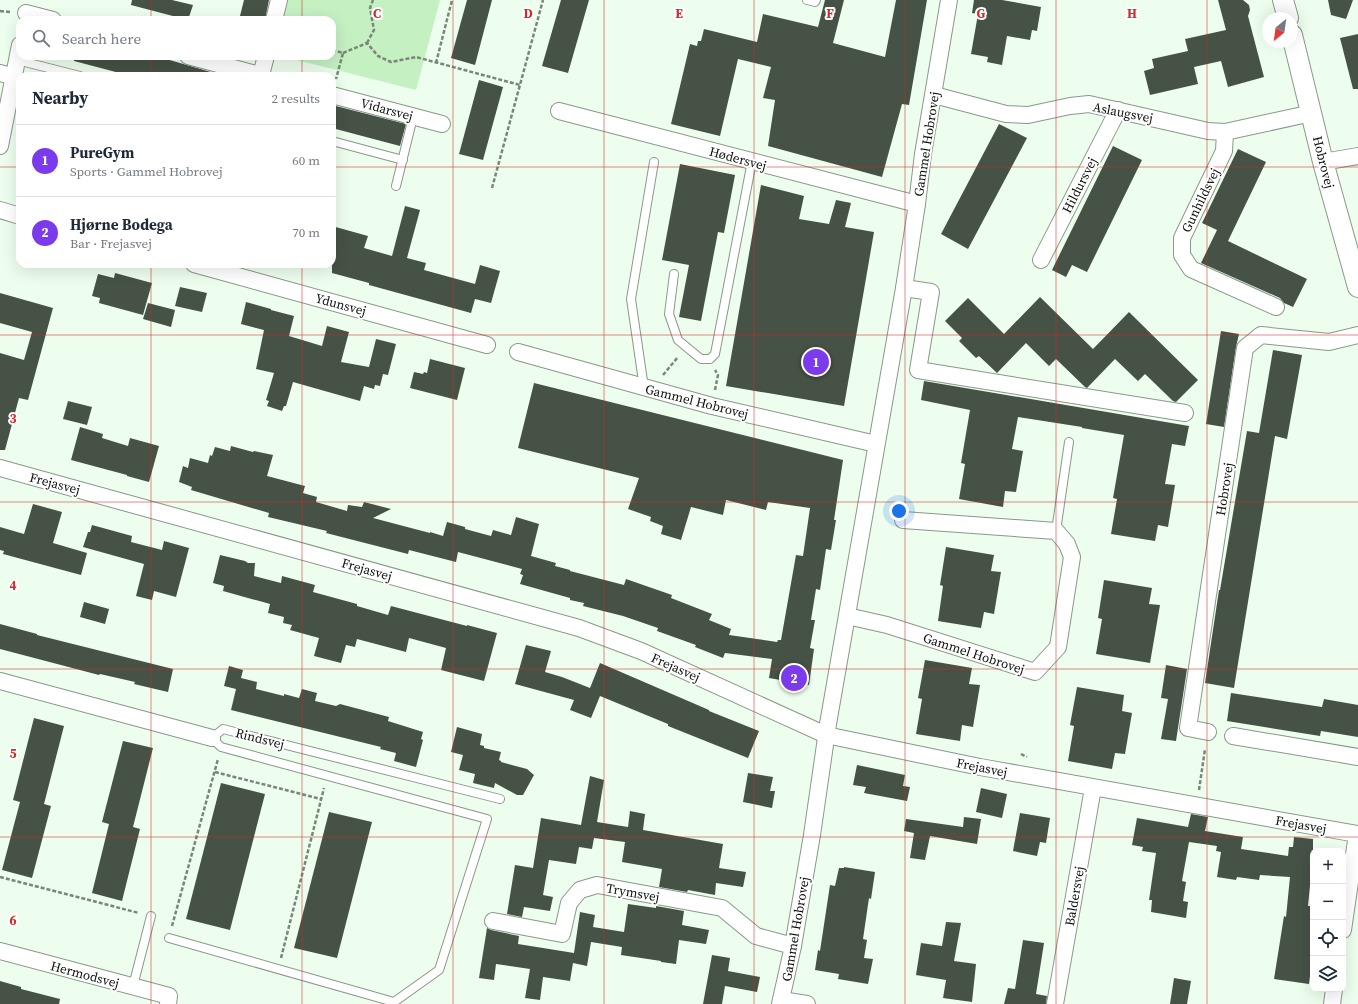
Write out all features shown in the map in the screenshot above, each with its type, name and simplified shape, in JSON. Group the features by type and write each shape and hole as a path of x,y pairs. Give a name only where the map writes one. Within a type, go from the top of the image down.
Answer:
{"street":[{"path":"275,16 279,0"},
{"name":"Gammel Hobrovej","path":"781,1002 793,946 812,835 826,735 904,288 923,154 949,0"},
{"path":"1283,0 1286,12"},
{"path":"27,11 41,16"},
{"name":"Hobrovej","path":"1295,48 1358,287"},
{"path":"0,146 7,75 16,58"},
{"path":"203,60 247,72"},
{"path":"263,72 265,60"},
{"name":"Vidarsvej","path":"336,88 413,116 442,124"},
{"name":"Aslaugsvej","path":"934,95 1006,114 1028,115 1070,106 1089,104 1208,131 1225,132 1312,113"},
{"name":"Hildursvej","path":"1041,260 1118,110"},
{"name":"Hødersvej","path":"559,111 917,204"},
{"name":"Gunhildsvej","path":"1225,132 1224,151 1182,238 1182,255 1191,269 1276,307"},
{"path":"1324,162 1358,156"},
{"path":"0,210 16,215"},
{"name":"Ydunsvej","path":"208,268 487,345"},
{"path":"904,288 931,292 918,370 1185,413"},
{"name":"Hobrovej","path":"1208,732 1188,728 1245,348 1261,335 1329,342 1358,335"},
{"name":"Gammel Hobrovej","path":"518,352 712,406 876,444"},
{"name":"Frejasvej","path":"0,468 579,628 640,651 826,735 980,767 1357,834"},
{"path":"903,520 1056,532"},
{"name":"Gammel Hobrovej","path":"847,616 887,625 1035,672 1058,647 1072,556 1067,544 1056,532"},
{"path":"0,681 216,743"},
{"path":"1233,736 1358,757"},
{"name":"Baldersvej","path":"1055,1004 1093,788"},
{"path":"1344,920 1357,834"},
{"name":"Trymsvej","path":"493,921 562,934 569,903 580,890 597,885 722,908 756,936 793,946"},
{"name":"Hermodsvej","path":"0,951 133,986 168,1000"},
{"path":"1332,1004 1334,992"},
{"path":"781,1002 807,1004"}],"lane":[{"path":"807,0 815,2 816,0"},
{"path":"39,60 70,72"},
{"path":"396,186 413,116"},
{"path":"336,142 403,160"},
{"path":"674,274 669,314 678,340 701,359 710,359 715,354 752,161"},
{"path":"648,389 631,299 654,162"},
{"path":"1056,532 1069,442"},
{"name":"Rindsvej","path":"216,743 224,729 500,799"},
{"path":"169,938 394,1002 439,970 487,819 327,776 216,743"},
{"path":"133,986 151,916"}],"path":[{"path":"336,51 343,53 367,43 374,30 370,8 373,0"},
{"path":"436,63 452,0"},
{"path":"492,188 543,0"},
{"path":"367,43 378,56 391,62 416,57 520,85"},
{"path":"336,79 343,53"},
{"path":"648,389 686,347"},
{"path":"710,359 718,375 712,406"},
{"path":"1197,806 1208,732"},
{"path":"169,938 215,772 216,743"},
{"path":"215,772 322,799"},
{"path":"278,969 327,776"},
{"path":"0,877 151,916"}],"green space":[{"path":"288,0 440,0 416,90 297,60 336,60 336,16 284,16"}],"building":[{"path":"132,0 172,0 193,5 189,16 173,16 131,5"},
{"path":"244,0 269,0 266,16 240,16"},
{"path":"467,0 492,0 475,65 451,58"},
{"path":"561,0 589,0 568,73 542,66"},
{"path":"825,0 844,0 833,43 885,57 896,0 927,0 909,105 902,104 882,177 768,146 775,100 763,98 771,67 738,59 720,136 671,124 690,44 697,46 698,41 701,41 704,29 757,42 763,14 818,27"},
{"path":"974,0 1002,0 1041,7 1037,31 1032,30 1030,40 1007,36 1002,65 987,62 988,57 971,54 978,14 972,13"},
{"path":"1218,0 1243,0 1249,5 1250,10 1248,16 1264,77 1228,87 1221,61 1194,67 1198,84 1150,95 1144,71 1154,68 1152,59 1188,51 1185,39 1226,30"},
{"path":"1328,0 1353,0 1346,19 1331,15"},
{"path":"1358,34 1358,89 1353,89 1340,38"},
{"path":"170,60 211,72 116,72 74,61"},
{"path":"479,80 503,87 483,160 459,154"},
{"path":"336,106 406,124 400,146 336,129"},
{"path":"999,124 1027,138 968,249 941,234"},
{"path":"1113,146 1142,160 1087,272 1072,265 1066,277 1052,270"},
{"path":"1238,149 1266,162 1228,241 1307,279 1293,307 1284,303 1280,298 1201,263 1217,230 1202,223"},
{"path":"680,164 735,175 724,233 718,232 701,321 679,317 689,265 662,260"},
{"path":"761,185 804,196 799,219 829,224 836,200 851,203 845,227 874,232 844,406 726,386"},
{"path":"405,206 420,210 407,258 426,263 424,270 475,284 480,265 500,271 491,303 475,299 471,313 369,285 369,283 332,273 332,268 336,268 336,227 368,236 364,248 392,256"},
{"path":"115,273 152,283 143,315 99,303 100,298 92,296 98,274 114,278"},
{"path":"180,287 207,293 202,312 175,306"},
{"path":"0,293 53,308 28,400 19,398 5,450 0,450 0,353 24,360 32,332 0,323"},
{"path":"1040,297 1093,349 1129,312 1198,380 1176,402 1173,401 1145,374 1138,381 1115,359 1087,388 1056,359 1049,366 1026,343 997,373 979,356 976,358 959,341 962,338 945,321 968,298 1004,334"},
{"path":"246,302 294,316 289,336 322,346 327,326 349,332 341,362 369,367 376,339 396,344 388,375 383,374 380,386 375,385 374,389 364,386 360,401 293,382 286,406 284,406 282,411 267,406 269,401 266,400 274,373 256,369 264,330 241,324"},
{"path":"148,303 175,310 171,327 143,319"},
{"path":"1221,331 1239,334 1224,427 1206,424"},
{"path":"1273,350 1302,355 1287,439 1275,436 1234,688 1205,683 1219,590 1247,431 1259,433"},
{"path":"430,359 465,368 457,400 410,388 414,372 423,374 424,372 427,373"},
{"path":"924,381 1189,426 1185,446 1172,444 1165,484 1175,485 1168,527 1158,525 1155,541 1111,534 1117,499 1113,498 1124,435 1018,417 1012,449 1023,451 1016,492 1005,491 1003,507 959,499 965,464 961,463 970,410 921,400"},
{"path":"534,383 843,460 831,550 826,549 820,590 816,589 811,620 815,620 810,648 814,649 809,685 769,678 772,659 725,653 723,658 695,647 696,645 657,631 658,628 623,616 583,606 584,603 570,600 570,598 520,584 523,575 520,574 522,569 458,552 456,562 409,550 408,554 326,533 327,531 268,517 269,513 191,490 192,487 179,482 183,466 188,468 190,458 208,463 210,455 212,456 215,447 230,451 231,446 253,452 273,455 267,476 305,486 303,493 317,497 316,502 347,511 348,505 362,507 364,502 391,509 373,518 430,533 443,536 447,522 465,527 465,529 491,536 493,530 511,535 516,517 539,524 531,556 556,563 555,566 570,571 624,585 626,579 672,595 671,598 712,614 709,620 731,629 729,635 777,642 778,640 781,640 796,555 803,556 810,508 768,502 766,510 726,500 723,515 691,507 681,540 661,534 663,526 650,521 651,517 628,509 639,478 518,448"},
{"path":"68,401 92,407 87,425 63,419"},
{"path":"80,427 103,434 102,438 128,446 130,438 159,446 149,482 71,460"},
{"path":"33,504 62,512 53,543 87,553 81,575 3,554 4,551 0,550 0,527 24,534"},
{"path":"92,525 132,536 131,542 162,550 164,541 189,548 176,597 154,591 152,600 136,596 144,564 83,547"},
{"path":"946,547 994,555 991,571 1001,572 994,614 984,612 981,628 938,621 943,586 940,585"},
{"path":"220,555 248,563 255,563 254,576 281,583 282,576 315,585 313,592 357,604 357,606 388,615 391,606 497,633 484,681 441,670 446,648 409,638 406,652 357,639 355,647 346,645 341,663 314,656 319,638 290,630 292,625 283,623 284,617 268,613 270,604 223,591 224,586 213,583"},
{"path":"1104,580 1152,588 1149,604 1160,605 1150,663 1096,654 1102,619 1098,618"},
{"path":"84,602 109,609 105,624 80,617"},
{"path":"0,624 37,635 173,669 168,692 134,684 135,682 99,675 0,649"},
{"path":"526,645 551,651 545,672 590,688 600,663 709,711 759,731 748,758 668,726 668,724 600,696 591,718 570,710 574,700 515,684"},
{"path":"925,660 972,668 969,684 980,685 973,727 962,725 960,741 916,734 922,699 918,698"},
{"path":"1166,665 1187,669 1176,741 1161,739 1168,699 1161,698"},
{"path":"229,666 243,670 241,678 257,682 256,689 299,698 302,689 317,693 315,701 336,706 340,704 389,717 388,721 423,732 421,739 423,740 416,767 394,761 396,753 380,749 381,747 231,710 236,689 224,686"},
{"path":"1077,687 1124,695 1122,711 1132,713 1125,754 1115,753 1112,769 1068,761 1074,726 1070,725"},
{"path":"1231,693 1322,707 1324,699 1358,705 1358,737 1321,731 1320,736 1227,721"},
{"path":"34,718 64,726 44,804 51,806 32,878 2,870 20,802 13,800"},
{"path":"457,727 482,734 480,745 484,746 484,748 501,752 499,760 501,762 527,769 534,775 523,795 517,795 495,783 494,788 473,783 475,774 459,770 463,755 451,752"},
{"path":"123,741 153,748 133,827 140,829 122,901 92,893 109,824 102,822"},
{"path":"857,765 905,775 903,786 910,787 907,801 864,793 866,787 853,785"},
{"path":"748,773 773,777 770,791 775,791 772,808 743,802"},
{"path":"590,776 604,780 597,822 628,827 630,811 645,814 643,830 723,844 719,868 746,872 743,887 716,883 715,895 659,887 662,869 622,862 625,842 594,838 592,849 579,847 576,864 549,860 543,895 553,897 550,911 524,907 522,917 507,914 515,865 533,868 541,818 581,825"},
{"path":"221,783 265,794 230,930 186,919"},
{"path":"981,788 1007,794 1002,818 976,812"},
{"path":"329,812 372,822 337,958 294,948"},
{"path":"1020,813 1050,818 1046,843 1040,842 1037,856 1013,851"},
{"path":"1191,814 1208,817 1205,831 1243,837 1241,849 1288,856 1289,847 1293,847 1294,837 1313,839 1313,848 1310,848 1310,885 1308,906 1310,906 1309,984 1274,979 1284,916 1286,917 1290,877 1260,875 1259,880 1237,877 1236,880 1217,877 1221,852 1216,851 1217,846 1189,842 1182,881 1186,882 1183,901 1188,902 1186,918 1151,912 1152,900 1149,900 1156,853 1142,851 1143,847 1132,845 1137,818 1188,827"},
{"path":"964,817 981,819 977,844 930,836 925,860 910,858 914,833 904,831 906,819 963,827"},
{"path":"844,867 875,872 871,899 869,898 863,939 867,940 864,958 873,959 868,984 838,979 839,974 815,970 818,950 820,951 830,885 835,886 839,868"},
{"path":"628,904 656,908 656,906 684,911 682,925 709,930 706,944 679,940 676,964 621,955 622,947 591,942 587,966 573,963 570,981 543,977 540,1000 525,998 530,969 496,964 494,980 479,978 487,928 519,936 518,944 574,953 580,912 595,915 593,927 624,932"},
{"path":"946,922 961,923 954,961 976,964 972,1002 943,998 946,980 916,975 921,943 942,946"},
{"path":"1023,940 1044,943 1036,994 1047,996 1046,1004 1004,1004 1008,988 1015,989"},
{"path":"712,955 730,958 728,971 760,977 757,992 725,986 722,1004 703,1004"},
{"path":"1174,978 1191,981 1187,1004 1170,1004"},
{"path":"0,981 21,987 21,989 60,999 59,1004 0,1004"}],"place":[{"name":"PureGym","path":"816,362"},
{"name":"Hjørne Bodega","path":"794,678"}]}
